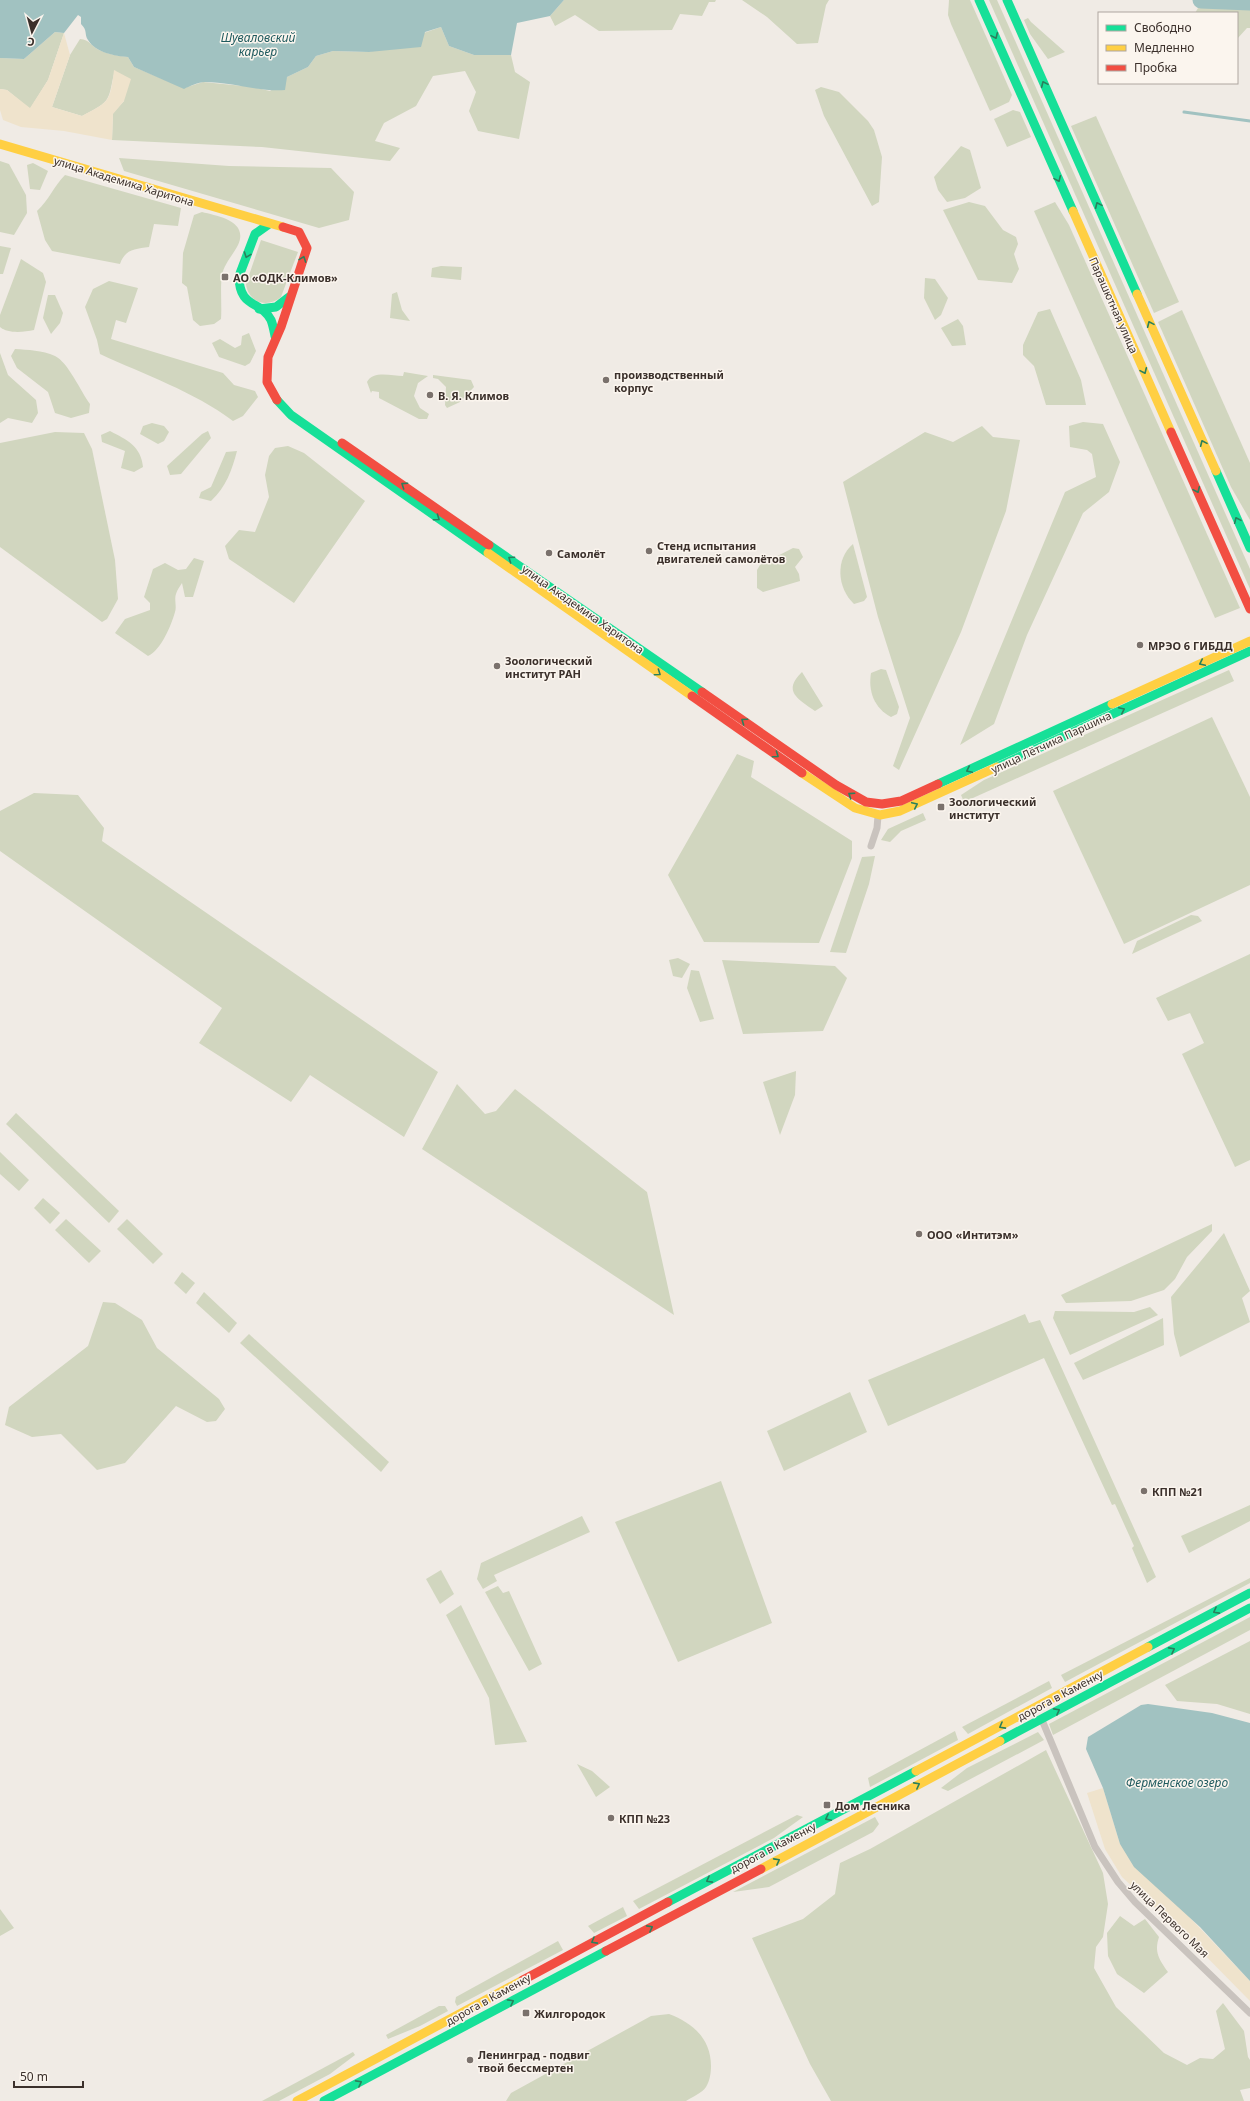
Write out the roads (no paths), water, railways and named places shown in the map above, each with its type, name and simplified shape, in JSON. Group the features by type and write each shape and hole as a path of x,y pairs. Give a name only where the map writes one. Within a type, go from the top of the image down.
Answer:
{"main road":[{"name":"Парашютная улица","path":"979,0 1250,609"},
{"path":"1007,0 1250,548"},
{"name":"улица Академика Харитона","path":"0,144 299,232 307,245 306,253 290,296 281,327 275,336 267,362 267,381 274,396 291,415 857,799 878,805 888,805"},
{"path":"248,218 253,226 255,234"},
{"path":"269,224 255,234 239,276 239,284 243,297 248,303 259,309 271,320 275,336"},
{"path":"259,309 275,308 285,302 290,296"},
{"name":"улица Академика Харитона","path":"489,549 830,793 865,814 878,816"},
{"name":"улица Лётчика Паршина","path":"888,805 901,801 1250,640"},
{"name":"улица Лётчика Паршина","path":"878,816 900,812 1250,651"},
{"name":"дорога в Каменку","path":"298,2101 638,1918 1250,1593"},
{"name":"дорога в Каменку","path":"324,2101 1250,1608"}],"street":[{"path":"871,846 877,828 878,816"},
{"name":"улица Первого Мая","path":"1042,1720 1095,1847 1118,1882 1135,1902 1250,2013"}],"water":[{"name":"Шуваловский карьер","path":"0,0 564,0 550,16 517,23 511,55 474,55 449,46 441,27 425,32 421,47 369,52 333,51 316,56 308,67 287,77 285,90 275,90 215,82 197,83 184,89 134,67 128,57 112,55 96,48 87,38 81,24 81,17 78,15 64,33 55,32 24,59 0,58"},
{"name":"Ферменское озеро","path":"1148,1704 1212,1713 1250,1723 1250,1981 1200,1927 1134,1867 1120,1844 1103,1788 1086,1749 1088,1737 1141,1705"}],"waterway":[{"path":"1201,0 1250,2"},
{"path":"1184,112 1250,121"}],"place":[{"name":"АО «ОДК-Климов»","path":"225,277"},
{"name":"производственный корпус","path":"606,380"},
{"name":"В. Я. Климов","path":"430,395"},
{"name":"Стенд испытания двигателей самолётов","path":"649,551"},
{"name":"Самолёт","path":"549,553"},
{"name":"МРЭО 6 ГИБДД","path":"1140,645"},
{"name":"Зоологический институт РАН","path":"497,666"},
{"name":"Зоологический институт","path":"941,807"},
{"name":"ООО «Интитэм»","path":"919,1234"},
{"name":"КПП №21","path":"1144,1491"},
{"name":"Дом Лесника","path":"827,1805"},
{"name":"КПП №23","path":"611,1818"},
{"name":"Жилгородок","path":"526,2013"},
{"name":"Ленинград - подвиг твой бессмертен","path":"470,2060"}]}
